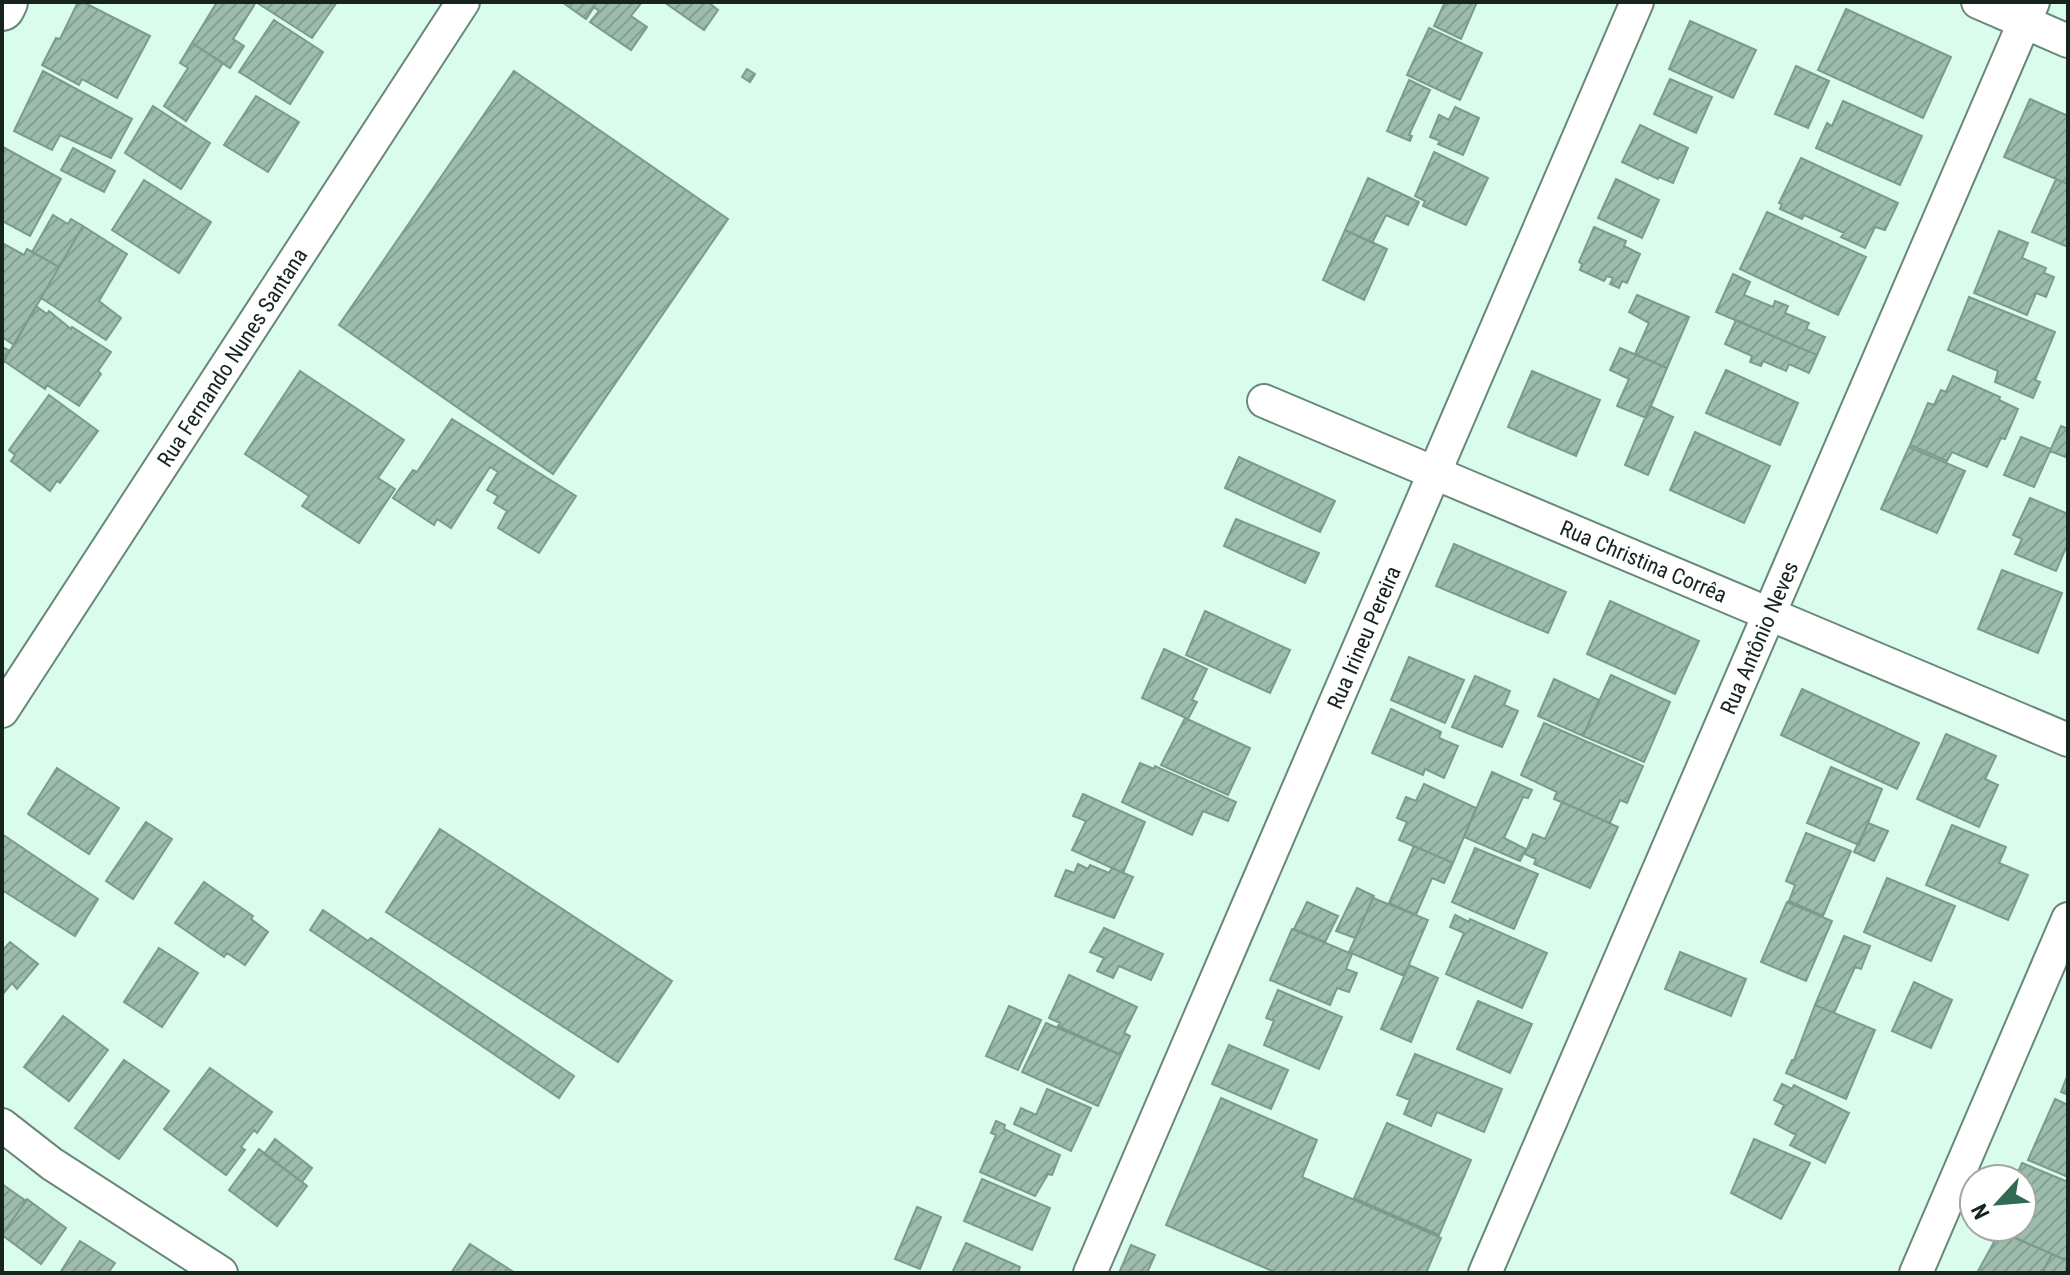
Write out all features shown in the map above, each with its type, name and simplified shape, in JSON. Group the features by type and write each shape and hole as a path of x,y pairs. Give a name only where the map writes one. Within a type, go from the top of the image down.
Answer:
{"street":[{"path":"2,8 5,2"},
{"name":"Rua Fernando Nunes Santana","path":"2,711 463,2"},
{"name":"Rua Irineu Pereira","path":"1090,1273 1637,2"},
{"path":"1978,2 2029,12 2068,41"},
{"name":"Rua Antônio Neves","path":"1485,1273 2029,12"},
{"name":"Rua Christina Corrêa","path":"1264,401 2068,740"},
{"path":"1916,1273 2068,919"},
{"path":"2,1125 52,1164 221,1273"}],"building":[{"path":"78,2 150,36 117,98 82,79 79,85 42,65 56,38 60,39"},
{"path":"217,2 256,2 233,39 244,46 230,68 192,43"},
{"path":"256,2 337,2 312,38"},
{"path":"562,2 642,2 631,16 647,27 631,50 590,22 599,11 594,7 586,19"},
{"path":"664,2 708,2 718,10 704,30"},
{"path":"1445,2 1477,2 1461,39 1434,26"},
{"path":"1846,9 1951,57 1923,118 1818,70"},
{"path":"274,20 323,52 290,104 239,72"},
{"path":"1690,21 1756,50 1733,98 1669,69"},
{"path":"1429,28 1482,53 1460,100 1407,75"},
{"path":"192,43 223,63 186,121 164,106 188,68 180,63"},
{"path":"1796,66 1829,81 1808,128 1775,114"},
{"path":"747,69 755,74 750,82 742,77"},
{"path":"43,71 132,119 111,158 60,135 52,150 14,131"},
{"path":"514,71 728,219 553,474 339,325"},
{"path":"1670,79 1712,97 1696,133 1654,114"},
{"path":"1409,80 1430,90 1409,135 1412,136 1410,141 1387,131"},
{"path":"256,96 299,122 268,172 224,145"},
{"path":"2030,99 2068,116 2068,184 2004,157"},
{"path":"1843,101 1922,136 1900,185 1816,148 1827,123 1832,126"},
{"path":"153,106 210,143 181,189 125,153"},
{"path":"1455,107 1479,118 1463,155 1430,137 1439,115 1449,120"},
{"path":"1640,125 1688,148 1673,183 1622,162"},
{"path":"3,147 61,179 30,236 2,221"},
{"path":"73,148 115,171 104,192 61,170"},
{"path":"1434,152 1488,178 1466,225 1423,206 1425,201 1415,196"},
{"path":"1801,158 1898,203 1885,230 1875,227 1865,248 1841,237 1844,233 1804,215 1802,219 1780,209 1782,204 1779,203"},
{"path":"1368,178 1419,202 1408,225 1386,215 1372,243 1345,230"},
{"path":"1616,179 1659,200 1642,238 1598,218"},
{"path":"2056,179 2068,184 2068,247 2032,232"},
{"path":"144,180 211,222 179,273 112,230"},
{"path":"1767,212 1866,257 1838,315 1740,269"},
{"path":"53,215 68,224 71,219 83,226 59,267 32,252"},
{"path":"83,226 127,254 99,301 121,318 106,340 41,298"},
{"path":"1594,227 1626,241 1624,246 1640,254 1627,283 1622,281 1619,288 1610,284 1613,278 1607,276 1604,281 1580,270 1582,264 1579,262"},
{"path":"1345,230 1387,249 1364,300 1323,280"},
{"path":"1999,231 2028,243 2022,258 2046,268 2044,273 2054,277 2046,297 2036,293 2027,315 1974,293"},
{"path":"2,243 24,255 27,249 59,267 14,345 2,337"},
{"path":"1733,274 1750,282 1744,295 1773,307 1775,301 1788,306 1785,313 1809,323 1806,329 1825,337 1817,355 1716,312"},
{"path":"1637,295 1689,317 1667,368 1635,354 1649,323 1629,312"},
{"path":"1969,297 2055,332 2035,380 2040,382 2033,398 1995,382 1998,371 1948,350"},
{"path":"36,306 47,314 49,311 71,329 111,352 98,371 101,374 79,406 47,385 45,389 4,361"},
{"path":"1736,320 1817,355 1809,373 1789,364 1786,371 1763,361 1761,366 1750,362 1752,356 1725,344"},
{"path":"2,347 10,351 2,364"},
{"path":"1620,348 1667,368 1646,418 1617,406 1629,379 1610,370"},
{"path":"1726,370 1798,403 1780,445 1706,413"},
{"path":"300,371 404,440 378,478 395,489 359,543 302,506 309,496 245,454"},
{"path":"1532,371 1600,400 1576,456 1508,427"},
{"path":"1953,376 2000,397 1999,400 2018,409 2005,439 2001,438 1987,467 1952,452 1947,461 1910,445 1928,403 1934,405 1941,390 1946,392"},
{"path":"49,395 98,431 60,483 57,481 50,491 11,461 15,455 9,450"},
{"path":"1650,406 1673,417 1648,475 1625,465"},
{"path":"452,419 576,496 539,553 498,528 507,511 494,503 498,496 487,490 498,472 490,467 451,528 437,519 434,525 393,498 413,470 417,472"},
{"path":"2061,426 2068,429 2068,458 2050,451"},
{"path":"1695,432 1770,466 1744,523 1670,490"},
{"path":"2021,437 2051,449 2034,487 2004,475"},
{"path":"1909,447 1965,471 1937,533 1881,509"},
{"path":"1239,457 1335,501 1320,532 1225,488"},
{"path":"2030,498 2068,514 2068,543 2056,571 2015,554 2022,539 2013,535"},
{"path":"1236,519 1319,553 1305,583 1224,546"},
{"path":"1454,544 1566,592 1548,633 1436,586"},
{"path":"2002,570 2062,593 2038,653 1978,629"},
{"path":"1610,601 1699,641 1675,694 1587,654"},
{"path":"1205,611 1290,650 1270,693 1186,655"},
{"path":"1164,649 1207,669 1192,700 1197,702 1188,719 1142,698"},
{"path":"1409,657 1464,680 1445,723 1391,700"},
{"path":"1611,675 1670,702 1644,762 1583,736"},
{"path":"1475,676 1510,691 1504,705 1518,711 1502,747 1452,727"},
{"path":"1554,679 1599,700 1583,736 1538,716"},
{"path":"1802,689 1919,743 1897,789 1781,735"},
{"path":"1391,709 1441,732 1439,738 1458,746 1444,778 1425,769 1423,775 1372,753"},
{"path":"1185,718 1250,748 1228,795 1161,765"},
{"path":"1544,723 1643,766 1627,803 1620,800 1610,823 1554,799 1557,792 1521,775"},
{"path":"1946,734 1996,756 1985,779 1998,785 1979,827 1917,799"},
{"path":"1140,763 1154,769 1155,766 1236,802 1228,821 1203,811 1192,835 1122,802"},
{"path":"1831,767 1882,789 1859,845 1807,823"},
{"path":"57,768 119,808 89,854 28,814"},
{"path":"1492,772 1532,790 1528,798 1523,797 1504,838 1526,849 1520,861 1464,837"},
{"path":"1424,784 1476,808 1453,863 1399,840 1407,822 1397,818 1406,797 1416,801"},
{"path":"1083,794 1145,822 1123,873 1072,850 1086,821 1073,816"},
{"path":"1562,802 1618,827 1590,888 1534,864 1536,859 1525,854 1533,834 1545,839"},
{"path":"146,822 172,839 133,899 106,881"},
{"path":"1868,823 1888,831 1874,861 1854,852"},
{"path":"1952,825 2006,847 1999,863 2028,875 2008,920 1926,885"},
{"path":"440,829 672,981 618,1062 386,912"},
{"path":"1806,833 1851,851 1823,916 1789,901 1795,885 1786,881"},
{"path":"2,834 98,899 75,936 2,890"},
{"path":"1414,846 1453,863 1444,883 1432,878 1416,915 1389,903"},
{"path":"1475,848 1538,874 1514,929 1452,902"},
{"path":"1078,864 1109,873 1112,868 1133,877 1114,918 1055,896 1066,870 1074,873"},
{"path":"1887,878 1955,906 1931,961 1864,932"},
{"path":"204,882 253,916 251,919 268,932 245,965 227,953 224,957 175,923"},
{"path":"1357,888 1374,896 1355,938 1336,931"},
{"path":"1373,898 1428,920 1404,976 1349,952"},
{"path":"1307,902 1338,916 1325,942 1294,929"},
{"path":"1787,902 1832,921 1806,981 1761,962"},
{"path":"323,910 368,941 371,938 574,1076 559,1098 310,930"},
{"path":"1455,915 1547,953 1522,1008 1446,974 1464,933 1450,927"},
{"path":"1104,928 1163,954 1151,980 1119,966 1113,978 1097,971 1104,958 1090,952"},
{"path":"1292,929 1352,954 1346,969 1357,973 1349,992 1337,988 1330,1005 1270,980"},
{"path":"1844,936 1870,946 1861,969 1855,967 1834,1013 1815,1005"},
{"path":"10,942 38,964 17,989 12,983 2,995 2,951"},
{"path":"159,948 198,973 162,1027 124,1002"},
{"path":"1680,952 1746,979 1731,1016 1665,989"},
{"path":"1409,965 1438,978 1411,1042 1381,1029"},
{"path":"1069,975 1137,1007 1124,1033 1130,1036 1121,1055 1058,1026 1060,1023 1049,1018"},
{"path":"1914,982 1952,1000 1931,1048 1892,1031"},
{"path":"1278,990 1342,1017 1319,1069 1264,1045 1274,1021 1266,1018"},
{"path":"1478,1001 1532,1024 1510,1073 1457,1049"},
{"path":"1815,1005 1875,1030 1846,1099 1786,1073"},
{"path":"1009,1006 1041,1020 1018,1070 986,1056"},
{"path":"63,1016 108,1050 69,1101 24,1067"},
{"path":"1046,1023 1121,1055 1098,1106 1022,1072"},
{"path":"1229,1045 1288,1070 1271,1109 1212,1084"},
{"path":"1415,1054 1502,1089 1484,1132 1437,1112 1431,1126 1404,1114 1410,1100 1397,1095"},
{"path":"124,1060 169,1091 119,1159 75,1128"},
{"path":"210,1068 272,1112 257,1133 254,1130 241,1147 245,1150 226,1175 164,1129"},
{"path":"2068,1074 2068,1095 2061,1092"},
{"path":"1782,1084 1792,1089 1794,1085 1849,1113 1825,1163 1790,1145 1796,1135 1775,1124 1784,1105 1774,1100"},
{"path":"1047,1089 1091,1108 1071,1151 1014,1124 1021,1108 1036,1115"},
{"path":"1221,1098 1317,1140 1302,1177 1441,1238 1426,1273 1277,1273 1166,1225"},
{"path":"2055,1099 2068,1105 2068,1177 2028,1160"},
{"path":"996,1121 1005,1125 1004,1129 1060,1155 1052,1175 1048,1174 1035,1196 980,1172 996,1135 991,1133"},
{"path":"1387,1123 1471,1160 1439,1235 1354,1198"},
{"path":"275,1139 312,1168 302,1182 264,1154"},
{"path":"1754,1139 1810,1163 1781,1219 1731,1193"},
{"path":"259,1149 307,1186 277,1226 229,1190"},
{"path":"2038,1170 2068,1182 2068,1261 2026,1243 2038,1243"},
{"path":"982,1179 1050,1208 1032,1250 964,1221"},
{"path":"2,1184 26,1201 2,1234"},
{"path":"27,1199 66,1228 41,1264 2,1235"},
{"path":"917,1207 941,1217 920,1269 895,1259"},
{"path":"80,1241 115,1263 108,1273 60,1273"},
{"path":"966,1243 1020,1267 1018,1273 952,1273"},
{"path":"1993,1243 2027,1243 2052,1254 2042,1273 1977,1273"},
{"path":"470,1244 515,1273 451,1273"},
{"path":"1131,1245 1155,1255 1147,1273 1119,1273"},
{"path":"2052,1254 2068,1261 2065,1273 2042,1273"}]}
